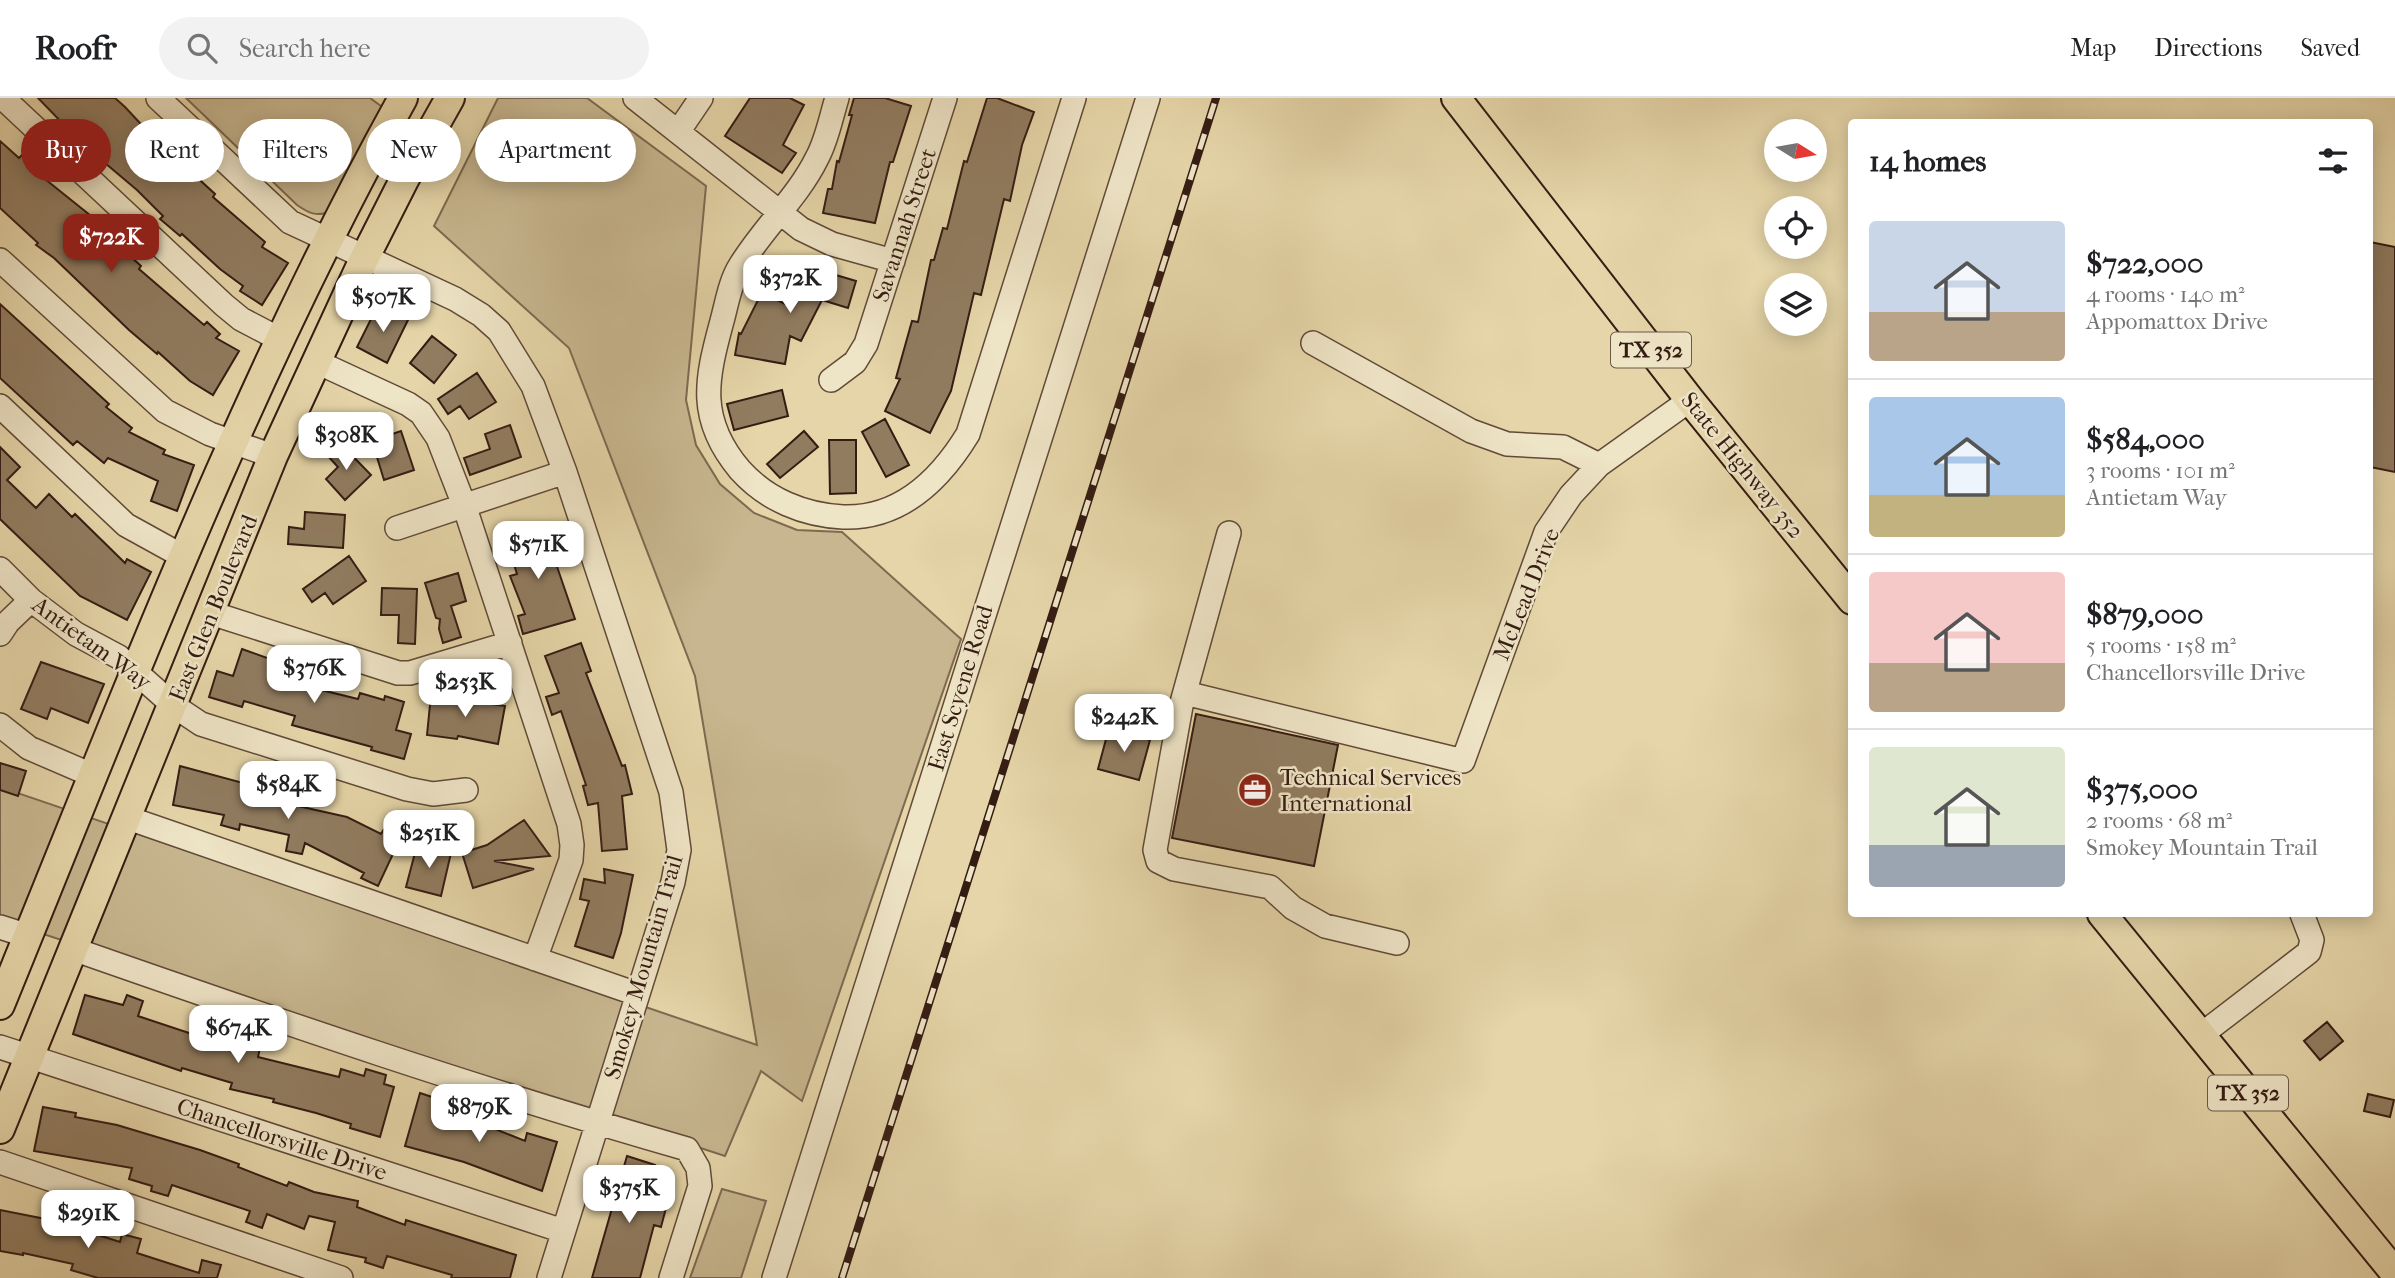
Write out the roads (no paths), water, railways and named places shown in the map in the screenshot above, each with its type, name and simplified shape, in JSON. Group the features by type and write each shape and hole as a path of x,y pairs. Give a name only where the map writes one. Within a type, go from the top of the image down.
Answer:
{"main road":[{"name":"East Glen Boulevard","path":"0,1006 232,442 327,240 403,98"},
{"name":"East Glen Boulevard","path":"0,1129 174,706 273,456 364,259 450,98"},
{"name":"State Highway 352","path":"1456,98 1690,400 1848,595"},
{"name":"TX 352","path":"2104,917 2395,1273"}],"street":[{"path":"4,98 223,305 241,319 279,339"},
{"name":"Smokey Mountain Trail","path":"158,98 290,222 364,259 455,299 481,315 499,331 533,386 565,472 674,807 679,850 673,881 549,1278"},
{"path":"635,98 801,229 832,244 893,261"},
{"path":"678,132 701,98"},
{"path":"837,98 818,156 738,268 709,370 707,399 714,423 731,459 747,477 791,507 808,514 855,517 872,515 895,507 932,482 948,465 968,434 1072,99"},
{"name":"Savannah Street","path":"831,380 855,362 866,344 945,98"},
{"name":"East Scyene Road","path":"774,1278 1148,98"},
{"path":"0,260 165,411 232,442 273,456"},
{"path":"1313,343 1471,431 1507,444 1563,447 1599,465"},
{"path":"317,362 408,404 421,413 439,438 464,505 569,824 571,860 535,959"},
{"name":"McLead Drive","path":"1185,693 1463,761 1546,532 1571,495 1599,465 1690,400"},
{"path":"0,406 126,525 184,556"},
{"path":"397,528 565,472"},
{"path":"1229,533 1185,693 1155,850 1158,861 1174,869 1270,887 1293,908 1325,926 1397,943"},
{"name":"Antietam Way","path":"0,569 31,600 90,644 119,657 174,706 201,724 407,789 433,794 466,790"},
{"path":"0,634 8,622 31,600"},
{"path":"211,612 398,673 410,673 510,643"},
{"path":"0,725 29,748 94,776"},
{"path":"128,818 638,994"},
{"path":"2201,1035 2309,952 2312,940 2303,917"},
{"path":"0,927 29,936"},
{"path":"73,949 316,1032 597,1123 687,1149 698,1168 701,1186 671,1278"},
{"name":"Chancellorsville Drive","path":"0,1047 563,1231"},
{"path":"0,1162 341,1278"}],"railway":[{"path":"842,1278 1216,98"}],"place":[{"name":"Technical Services International","path":"1255,790"}]}
